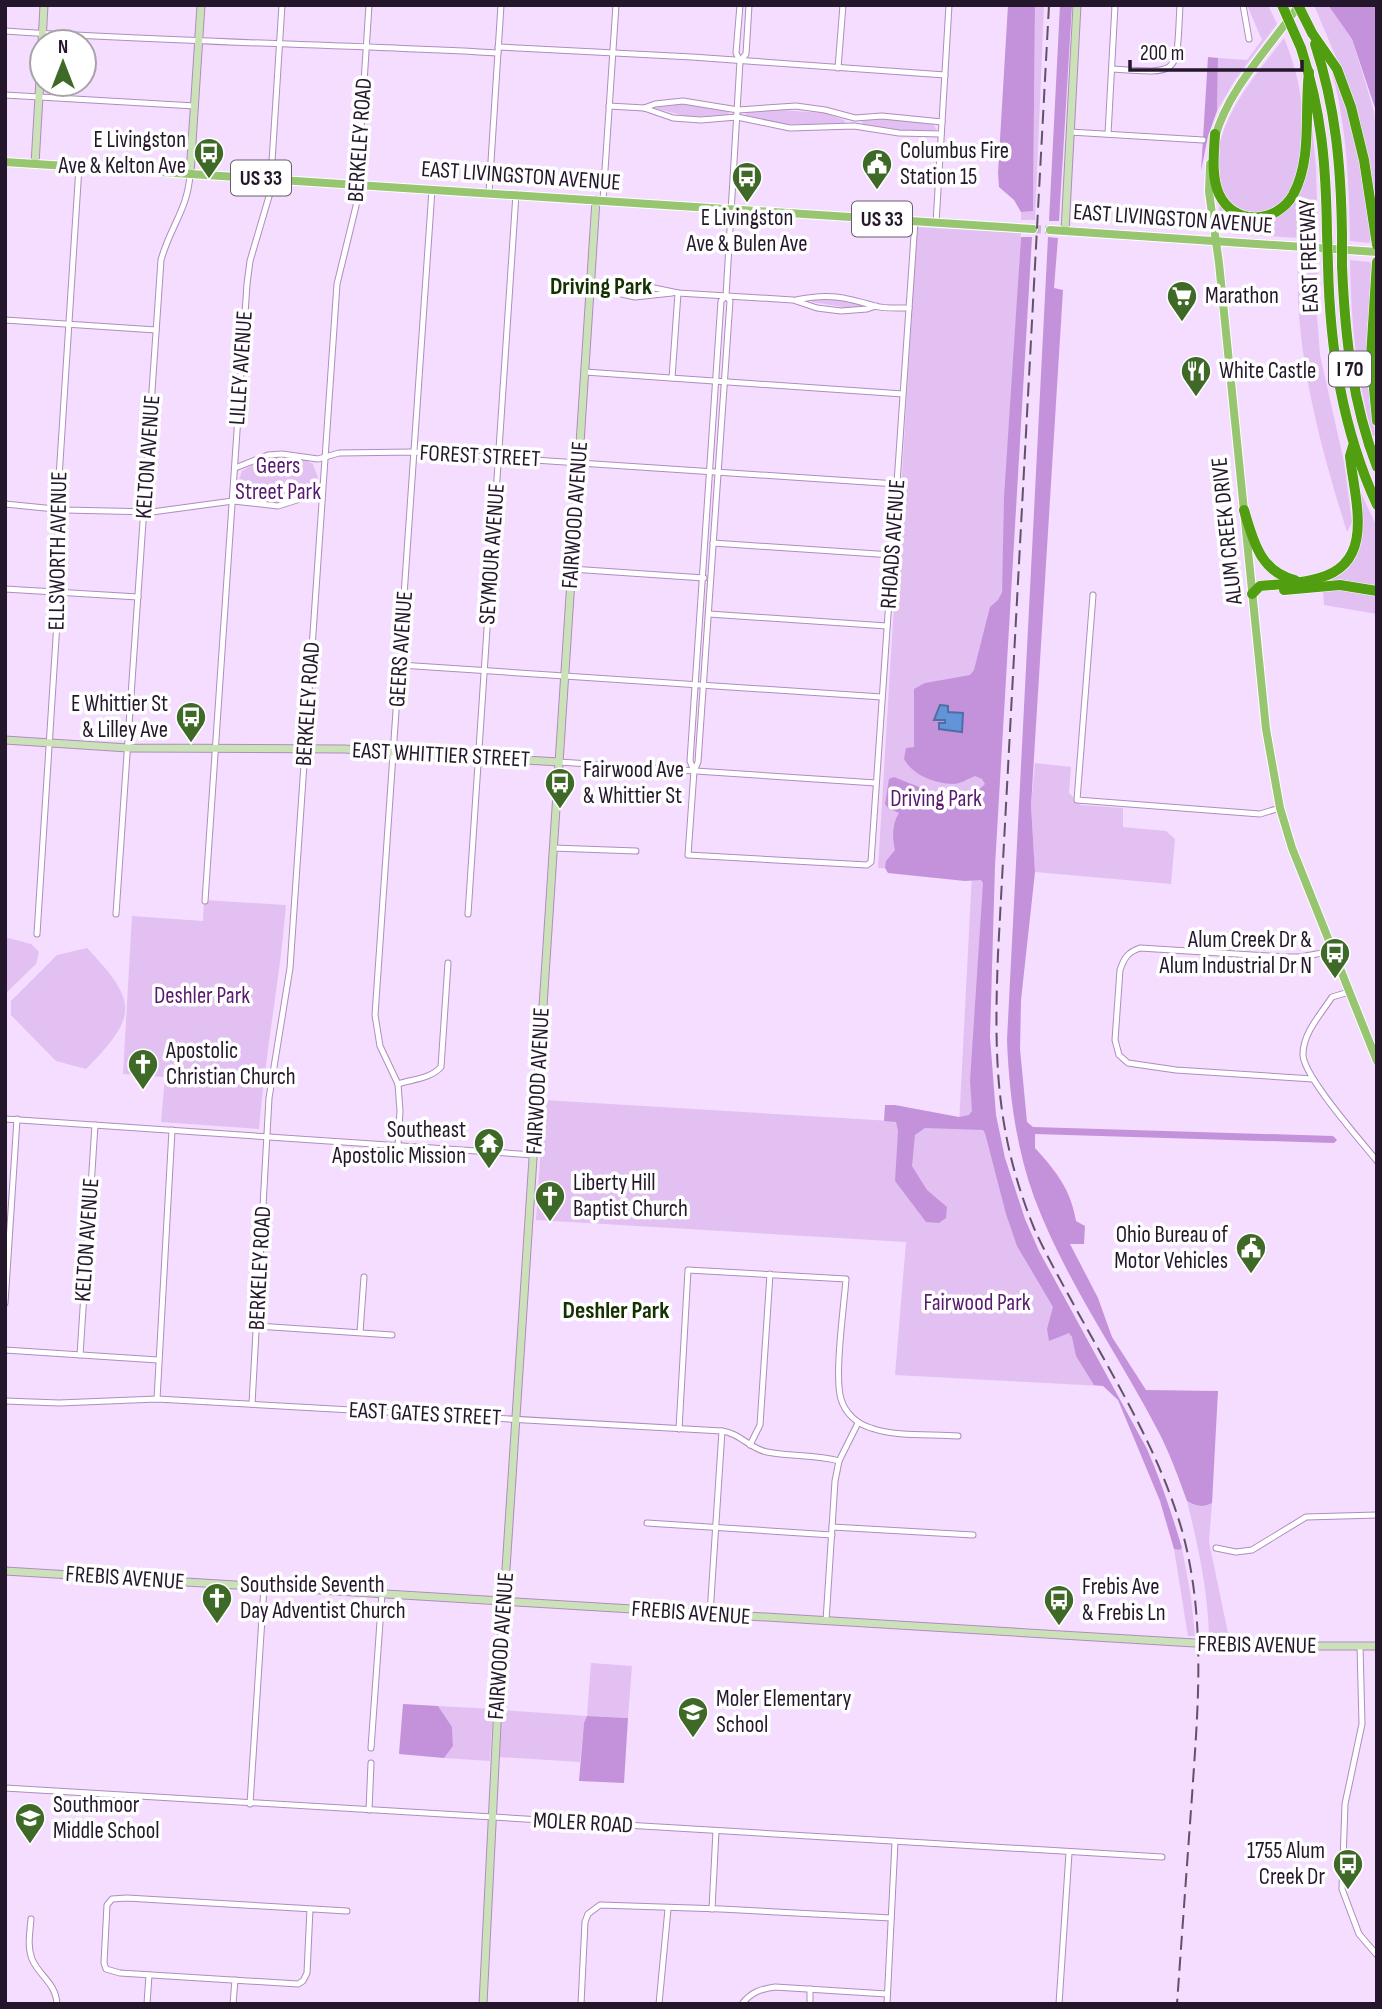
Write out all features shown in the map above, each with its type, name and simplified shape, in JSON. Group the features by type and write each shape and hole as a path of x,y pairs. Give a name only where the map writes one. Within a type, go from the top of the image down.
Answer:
{"highway":[{"name":"EAST FREEWAY","path":"1282,5 1309,72 1323,135 1335,370 1353,445 1377,505"},
{"name":"EAST FREEWAY","path":"1299,5 1312,33 1328,83 1337,134 1344,314 1351,375 1360,418 1377,467"},
{"path":"1312,33 1337,69 1351,107 1364,160 1377,245"},
{"path":"1216,134 1216,180 1219,194 1226,205 1241,215 1253,218 1278,211 1295,191 1303,163 1309,72"},
{"path":"1377,262 1371,356 1377,421"},
{"path":"1252,594 1260,586 1310,580 1334,572 1346,561 1355,545 1358,519 1350,456 1353,445"},
{"path":"1244,510 1252,539 1262,559 1285,577 1310,580"},
{"path":"1252,594 1340,585 1377,591"}],"main road":[{"name":"ALUM CREEK DRIVE","path":"1299,5 1236,91 1216,134 1210,162 1209,192 1269,751 1280,808 1292,848 1377,1061"},
{"name":"EAST LIVINGSTON AVENUE","path":"5,162 1034,229"},
{"name":"EAST LIVINGSTON AVENUE","path":"1050,230 1377,252"}],"street":[{"path":"43,28 44,5"},
{"name":"KELTON AVENUE","path":"116,914 161,260 166,242 186,204 201,5"},
{"name":"LILLEY AVENUE","path":"205,901 248,270 268,207 282,5"},
{"name":"BERKELEY ROAD","path":"252,1404 272,1078 289,976 337,284 354,217 358,185 369,5"},
{"path":"489,193 501,5"},
{"name":"FAIRWOOD AVENUE","path":"483,2004 504,1601 571,569 591,286 616,5"},
{"path":"694,771 698,762 704,685 730,301 726,296 738,114 740,61 736,53 740,5"},
{"path":"740,61 746,54 749,5"},
{"path":"838,68 843,5"},
{"path":"936,223 949,5"},
{"path":"1065,231 1077,5"},
{"path":"1108,135 1115,5"},
{"path":"1112,69 1156,72 1171,66 1178,54 1180,5"},
{"path":"1243,5 1249,39"},
{"path":"5,31 28,37"},
{"path":"98,41 613,53 945,75"},
{"path":"5,95 28,96"},
{"path":"35,164 39,98"},
{"path":"56,98 195,106"},
{"path":"645,108 682,101 790,128 854,126 900,133 941,134"},
{"path":"609,106 645,108 673,118 701,120 796,106 855,118 882,116 942,122"},
{"path":"1070,132 1203,140"},
{"name":"ELLSWORTH AVENUE","path":"37,934 60,592 61,560 56,529 79,167"},
{"name":"GEERS AVENUE","path":"398,1146 398,1084 380,1046 375,1015 432,189"},
{"name":"SEYMOUR AVENUE","path":"468,914 516,194"},
{"name":"RHOADS AVENUE","path":"694,771 688,855 867,865 871,862 915,221"},
{"path":"591,286 639,285 678,292 793,300 838,296 876,306 909,308"},
{"path":"591,286 635,297 678,292"},
{"path":"672,378 678,292"},
{"path":"694,771 690,761 720,301 726,296"},
{"path":"793,300 817,308 841,311 876,306"},
{"path":"5,320 156,330"},
{"path":"585,372 903,394"},
{"name":"FOREST STREET","path":"235,468 268,456 295,455 318,459 332,454 414,452 897,484"},
{"path":"5,504 144,512 233,501 278,506 322,492"},
{"path":"713,543 892,555"},
{"path":"571,569 711,579"},
{"path":"5,589 138,597"},
{"path":"1093,595 1077,800 1260,814 1280,808"},
{"path":"709,614 887,626"},
{"path":"400,665 882,697"},
{"name":"EAST WHITTIER STREET","path":"5,740 128,748 305,748 394,752 876,783"},
{"path":"553,848 636,851"},
{"path":"1312,1079 1176,1070 1128,1063 1118,1055 1115,1040 1120,970 1131,951 1149,948 1300,957 1333,951"},
{"path":"398,1084 427,1077 441,1067 448,963"},
{"path":"1349,992 1332,997 1307,1037 1303,1059 1312,1079 1377,1161"},
{"path":"5,1119 534,1155"},
{"path":"5,1303 17,1119"},
{"name":"KELTON AVENUE","path":"80,1355 94,1125"},
{"path":"157,1399 172,1130"},
{"path":"679,1429 688,1270 846,1279 839,1390 843,1405 858,1423 882,1431 958,1436"},
{"path":"750,1446 760,1425 770,1275"},
{"path":"360,1332 364,1277"},
{"path":"257,1326 392,1335"},
{"path":"5,1350 158,1360"},
{"name":"EAST GATES STREET","path":"5,1401 59,1403 157,1399 722,1431 770,1453 817,1456 839,1461"},
{"path":"826,1621 839,1461 858,1423"},
{"path":"710,1614 722,1431"},
{"path":"1216,1548 1237,1552 1252,1550 1306,1517 1377,1515"},
{"path":"647,1523 832,1535"},
{"path":"832,1527 973,1535"},
{"name":"FREBIS AVENUE","path":"5,1571 1244,1647 1377,1646"},
{"path":"250,1804 264,1587"},
{"path":"371,1748 382,1594"},
{"path":"1360,1646 1362,1724 1345,1804 1342,1883 1345,1903 1357,1930 1364,1943 1377,1955"},
{"path":"369,1810 371,1763"},
{"name":"MOLER ROAD","path":"5,1788 1161,1857"},
{"path":"712,1909 716,1831"},
{"path":"887,2004 895,1842"},
{"path":"1059,2004 1069,1853"},
{"path":"310,1909 307,1973 298,1984 149,1975 112,1972 106,1969 103,1956 106,1911 112,1899 127,1898 347,1911"},
{"path":"582,2004 585,1922 593,1909 607,1905 891,1918"},
{"path":"659,2004 668,1909"},
{"path":"31,1919 30,1944 33,1960 54,1989 57,2004"},
{"path":"147,2004 149,1975"},
{"path":"233,2004 234,1980"},
{"path":"742,2004 748,1996 775,1987 887,1994"},
{"path":"810,1989 810,2004"}],"green space":[{"path":"1008,5 1035,5 1033,211 1021,212 1014,200 999,187"},
{"path":"1035,5 1044,5 1035,220 1021,220 1021,212 1033,210"},
{"path":"1060,5 1072,5 1059,221 1049,221"},
{"path":"1247,5 1268,5 1277,24 1235,80 1217,111 1218,58 1247,60 1262,40"},
{"path":"1314,5 1328,5 1352,39 1374,111 1377,142 1377,220 1366,146 1354,100"},
{"path":"1328,5 1377,5 1377,114 1352,39"},
{"path":"1284,38 1302,105 1302,139 1296,174 1291,189 1282,202 1263,212 1243,210 1234,206 1220,191 1217,180 1219,146 1237,103"},
{"path":"1208,57 1218,58 1217,111 1208,136 1201,171"},
{"path":"1333,67 1358,143 1371,238 1369,243 1350,241 1346,154 1341,111 1331,68"},
{"path":"697,104 729,112 728,115 689,117 654,108"},
{"path":"780,110 825,113 845,122 839,125 783,124 745,116 746,112"},
{"path":"882,117 931,123 937,129 899,130 863,125 862,121"},
{"path":"1310,128 1316,167 1318,239 1231,234 1227,231 1220,221 1221,202 1238,217 1287,208"},
{"name":"Fairwood Park","path":"917,227 1021,233 973,1126 994,1128 1015,1206 1103,1386 895,1375 906,1242 536,1220 544,1100 959,1125 972,874 878,868"},
{"path":"1021,237 1032,237 995,866 990,1037 996,1115 1005,1158 1025,1219 1039,1251 1147,1449 1162,1485 1182,1548 1179,1550 1174,1549 1160,1501 1118,1400 1103,1386 1094,1385 1076,1356 1069,1333 1049,1341 1047,1329 1053,1307 1017,1246 983,1130 925,1128 915,1135 912,1166 927,1190 947,1207 946,1218 939,1223 926,1222 895,1181 898,1131 896,1122 884,1121 885,1105 959,1117 969,1115 972,1111 970,1081 983,883 981,880 965,881 888,873 885,868 886,861 895,850 893,831 899,813 885,804 889,779 894,777 944,797 981,788 985,784 975,776 956,784 932,780 913,770 904,759 906,748 914,747 914,689 925,683 970,675 974,670 990,607 1002,592 1004,497"},
{"path":"1048,237 1058,238 1054,288 1063,290 1031,806 1035,872 1021,1000 1020,1049 1027,1122 1033,1127 1333,1136 1337,1140 1334,1143 1035,1134 1035,1148 1062,1182 1076,1221 1085,1226 1084,1244 1070,1244 1098,1298 1112,1337 1146,1390 1218,1391 1212,1503 1205,1506 1187,1501 1161,1436 1075,1285 1046,1227 1028,1178 1012,1100 1007,1040"},
{"path":"1306,258 1318,258 1317,315 1320,355 1344,462 1352,522 1347,532 1319,434 1305,367 1298,300 1298,266"},
{"path":"1350,260 1371,264 1368,369 1373,436 1362,392 1356,349"},
{"path":"824,297 864,303 864,306 855,309 812,302"},
{"name":"Geers Street Park","path":"282,456 303,459 313,464 318,478 313,488 292,501 279,503 253,500 243,494 237,485 242,471 262,459"},
{"path":"1358,487 1377,527 1377,587 1348,581 1322,582 1354,554"},
{"path":"1344,588 1377,595 1377,614 1324,605 1323,590"},
{"path":"1035,763 1071,767 1069,793 1081,805 1123,808 1123,827 1166,831 1175,839 1171,884 1035,872 1031,806"},
{"name":"Deshler Park","path":"204,900 286,905 259,1129 161,1122 165,1077 123,1074 132,916 203,921"},
{"path":"5,937 31,944 39,952 36,964 5,994"},
{"path":"87,948 116,982 123,996 125,1009 123,1022 115,1035 86,1069 56,1061 11,1015 11,1001 57,955"},
{"path":"1187,1501 1199,1506 1212,1503 1209,1542 1229,1638 1209,1637 1199,1551"},
{"path":"1182,1548 1195,1636 1188,1636 1174,1549"},
{"path":"591,1663 632,1666 628,1718 587,1716"},
{"path":"403,1704 438,1706 452,1727 453,1746 444,1758 399,1754"},
{"path":"438,1706 493,1709 490,1761 444,1758 453,1746 452,1728"},
{"path":"501,1710 587,1716 580,1762 499,1757"},
{"path":"587,1716 628,1718 624,1783 579,1781 584,1723"}],"water":[{"path":"940,705 948,706 948,712 963,713 962,732 939,729 939,723 945,723 945,720 934,720"}],"tunnel":[{"path":"1033,229 1050,230"}],"railway":[{"path":"1049,5 998,954 997,1060 1004,1126 1011,1159 1034,1228 1149,1445 1173,1504 1190,1567 1198,1632 1198,1697 1177,2004"}],"place":[{"name":"E Livingston Ave & Kelton Ave","path":"209,180"},
{"name":"Columbus Fire Station 15","path":"877,191"},
{"name":"E Livingston Ave & Bulen Ave","path":"747,204"},
{"name":"Marathon","path":"1182,323"},
{"name":"White Castle","path":"1196,398"},
{"name":"E Whittier St & Lilley Ave","path":"191,744"},
{"name":"Fairwood Ave & Whittier St","path":"560,810"},
{"name":"Alum Creek Dr & Alum Industrial Dr N","path":"1335,980"},
{"name":"Apostolic Christian Church","path":"143,1091"},
{"name":"Southeast Apostolic Mission","path":"489,1170"},
{"name":"Liberty Hill Baptist Church","path":"550,1223"},
{"name":"Ohio Bureau of Motor Vehicles","path":"1251,1275"},
{"name":"Southside Seventh Day Adventist Church","path":"217,1625"},
{"name":"Frebis Ave & Frebis Ln","path":"1059,1627"},
{"name":"Moler Elementary School","path":"693,1739"},
{"name":"Southmoor Middle School","path":"30,1845"},
{"name":"1755 Alum Creek Dr","path":"1348,1891"}],"district":[{"name":"Driving Park","path":"601,286"},
{"name":"Deshler Park","path":"616,1310"}]}
